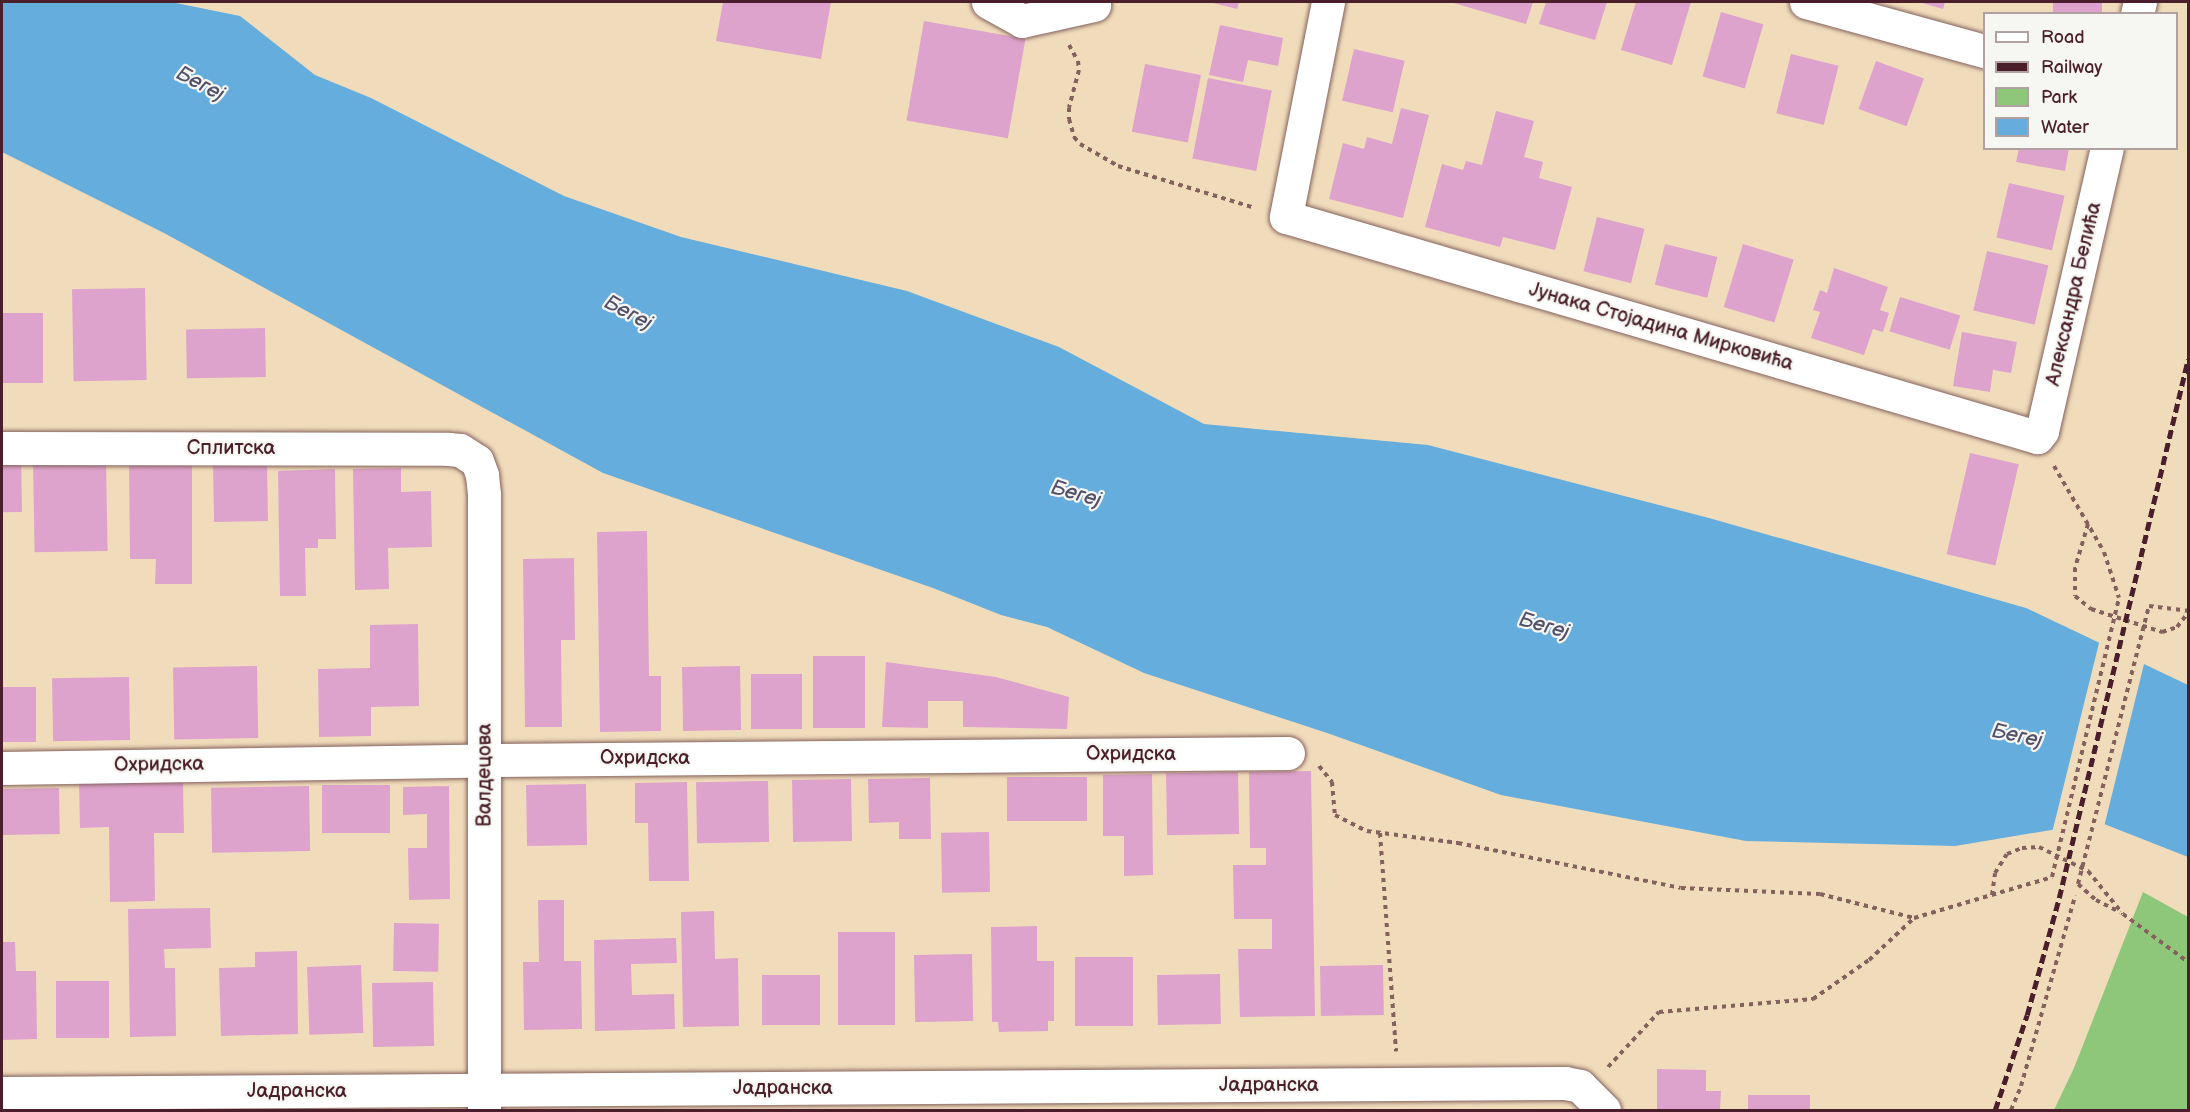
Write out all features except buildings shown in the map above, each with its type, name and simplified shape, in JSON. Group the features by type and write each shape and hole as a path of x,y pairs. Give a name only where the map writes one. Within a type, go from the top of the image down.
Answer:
{"street":[{"path":"988,2 1022,21 1094,5"},
{"path":"1286,217 1328,2"},
{"path":"1806,2 1983,51"},
{"name":"Александра Белића","path":"2037,437 2042,431 2107,150"},
{"name":"Јунака Стојадина Мирковића","path":"1286,217 2037,437"},
{"name":"Сплитска","path":"2,448 460,450"},
{"name":"Валдецова","path":"460,450 477,461 482,475 484,495 484,1100"},
{"name":"Охридска","path":"2,768 485,760 1288,753"},
{"name":"Јадранска","path":"2,1093 484,1100 1398,1084 1572,1084"},
{"path":"1572,1084 1604,1110"}],"path":[{"path":"1041,17 1065,39 1078,61 1079,70 1069,108 1069,119 1074,137 1080,144 1118,166 1286,217"},
{"path":"1572,1084 1608,1067 1659,1012 1813,999 1869,960 1914,918 2052,877 2119,598 2104,552 2037,437"},
{"path":"2088,524 2075,568 2075,596 2091,609 2162,632 2177,627 2188,612 2149,606 2078,884 2096,900 2123,914 2188,962"},
{"path":"1288,753 1316,762 1332,782 1335,815 1367,831 1458,843 1681,888 1820,894 1914,918"},
{"path":"1380,833 1398,1084"},
{"path":"1992,895 1995,873 2007,854 2022,848 2039,847 2088,872 2123,914"},
{"path":"2011,1110 2021,1086 2075,896"}],"green space":[{"path":"2143,892 2188,917 2188,1110 2054,1110 2074,1068"}],"water":[{"name":"Бегеј","path":"2,2 171,2 240,16 315,75 371,98 564,196 681,237 907,291 1059,347 1204,424 1428,445 1709,518 2026,608 2188,685 2188,857 2099,822 1955,846 1746,841 1501,795 1330,734 1144,673 1047,627 1001,615 933,588 603,473 164,233 2,152"}],"pier":[{"path":"2100,639 2145,660 2104,827 2099,825 2052,833"}],"railway":[{"path":"1995,1110 2027,1015 2059,898 2188,359"}]}
